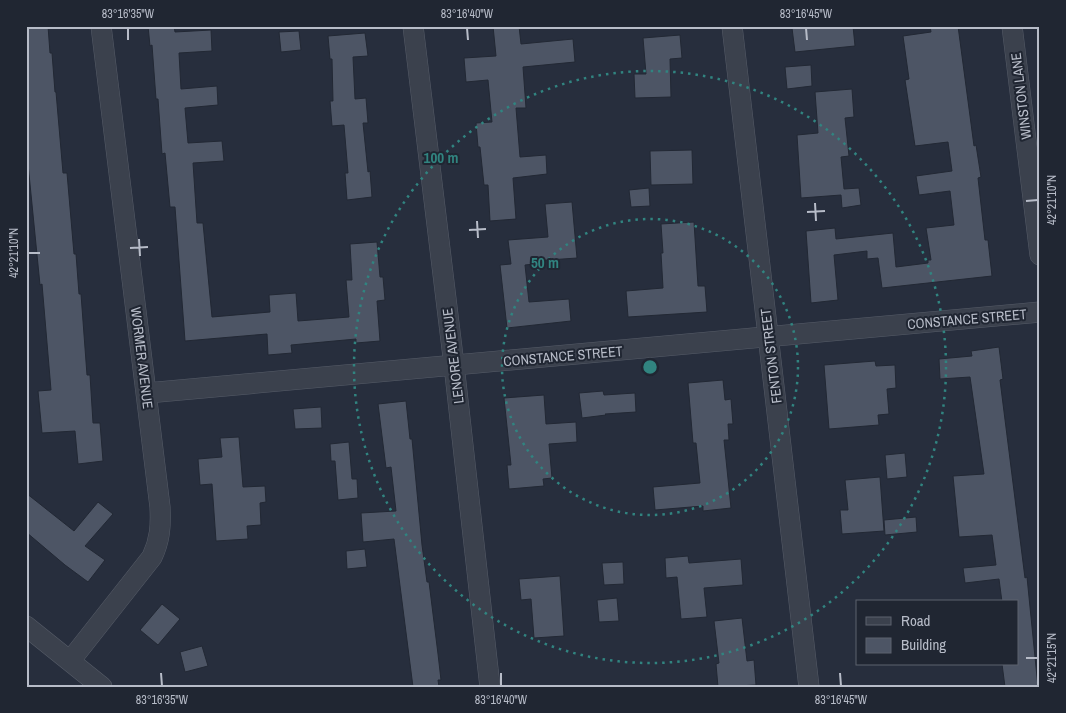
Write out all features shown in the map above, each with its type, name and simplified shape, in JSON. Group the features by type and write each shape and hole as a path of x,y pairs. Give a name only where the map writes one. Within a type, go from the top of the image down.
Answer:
{"street":[{"name":"WORMER AVENUE","path":"70,662 152,557 159,542 161,527 101,26"},
{"name":"LENORE AVENUE","path":"413,26 490,687"},
{"name":"FENTON STREET","path":"732,26 809,687"},
{"name":"WINSTON LANE","path":"1012,26 1040,255"},
{"name":"CONSTANCE STREET","path":"146,393 1040,312"},
{"path":"26,626 102,687"}],"building":[{"path":"26,26 48,26 63,173 67,173 74,254 76,254 79,294 81,294 87,375 90,375 93,423 100,423 103,461 78,464 75,431 42,433 38,391 51,390 42,284 40,285 28,164 26,164"},
{"path":"148,26 174,26 175,32 211,30 212,51 179,53 181,89 217,86 218,105 185,108 188,143 222,141 224,161 193,163 197,223 203,223 212,317 270,312 269,295 296,293 298,321 349,317 346,280 352,280 350,244 377,242 380,277 383,277 385,300 377,301 380,341 356,343 356,339 291,345 292,353 268,355 267,334 185,341 175,207 170,207 165,153 162,154 158,99 156,99 152,45 150,46"},
{"path":"493,26 519,26 521,44 573,39 575,62 523,67 526,108 516,108 520,157 546,155 547,174 513,178 516,219 490,221 488,185 484,185 476,123 492,122 488,80 466,82 464,58 496,56"},
{"path":"802,26 853,26 855,46 795,52 792,28"},
{"path":"930,26 958,26 974,146 976,145 981,177 978,178 985,240 988,240 992,276 882,288 878,258 867,259 867,251 834,255 838,300 811,303 806,231 835,228 836,239 893,233 896,267 928,263 928,260 931,260 926,228 954,225 950,191 919,195 916,176 952,171 948,142 915,146 905,80 909,79 903,36 931,32"},
{"path":"299,31 301,50 281,52 279,32"},
{"path":"365,33 368,56 353,57 355,99 366,98 368,123 363,123 372,197 347,200 345,173 348,173 344,125 332,126 330,101 333,101 332,59 330,59 328,36"},
{"path":"680,35 682,58 670,59 671,97 635,98 634,74 646,74 643,38"},
{"path":"811,65 812,86 787,89 785,67"},
{"path":"852,89 854,117 845,118 849,156 841,157 844,189 859,188 861,205 842,208 841,195 801,198 797,135 818,133 815,92"},
{"path":"692,150 693,184 651,185 650,151"},
{"path":"649,188 650,206 631,207 629,190"},
{"path":"572,202 577,258 534,261 534,264 525,265 529,302 569,299 571,321 507,328 500,265 511,264 508,240 548,237 545,204"},
{"path":"694,222 698,286 705,286 707,312 628,317 626,291 663,288 661,224"},
{"path":"999,347 1003,379 1000,380 1025,578 1027,577 1038,687 1005,687 1002,666 1018,666 1018,600 1002,600 999,579 965,583 963,568 996,565 992,535 959,537 953,476 984,474 970,377 940,379 939,359 972,356 971,351"},
{"path":"875,361 876,366 895,365 896,388 887,389 889,414 878,415 879,425 829,429 824,365"},
{"path":"723,380 725,400 731,399 733,424 728,424 729,440 724,440 731,508 703,511 703,506 655,510 653,487 700,483 696,443 693,443 688,383"},
{"path":"603,391 604,395 635,393 636,412 582,418 579,393"},
{"path":"544,395 546,424 576,422 577,442 549,444 552,478 543,479 544,486 509,489 507,465 511,465 504,398"},
{"path":"406,401 410,439 412,439 422,545 427,582 429,582 441,680 438,680 439,687 413,687 394,539 363,542 361,513 396,511 391,467 386,468 378,404"},
{"path":"321,407 322,428 295,429 293,409"},
{"path":"239,437 243,487 265,486 266,502 260,503 261,525 247,526 248,539 216,541 212,484 200,485 198,459 222,457 220,438"},
{"path":"349,442 352,479 357,479 358,498 338,500 335,461 331,461 330,444"},
{"path":"905,453 907,477 887,479 885,455"},
{"path":"880,477 884,531 842,534 840,510 848,510 845,480"},
{"path":"26,493 74,531 98,502 113,514 85,546 105,560 88,582 26,532"},
{"path":"916,517 917,532 885,535 884,520"},
{"path":"365,549 367,567 347,569 346,551"},
{"path":"688,556 689,563 741,559 743,585 704,588 707,617 681,619 677,577 666,578 665,558"},
{"path":"623,562 624,584 604,585 602,563"},
{"path":"560,576 564,636 534,638 531,599 521,600 519,579"},
{"path":"617,598 619,621 599,622 597,600"},
{"path":"162,604 180,619 158,645 140,630"},
{"path":"742,618 747,661 754,660 756,685 718,687 716,664 719,663 714,621"},
{"path":"202,646 208,666 185,672 180,652"}]}
